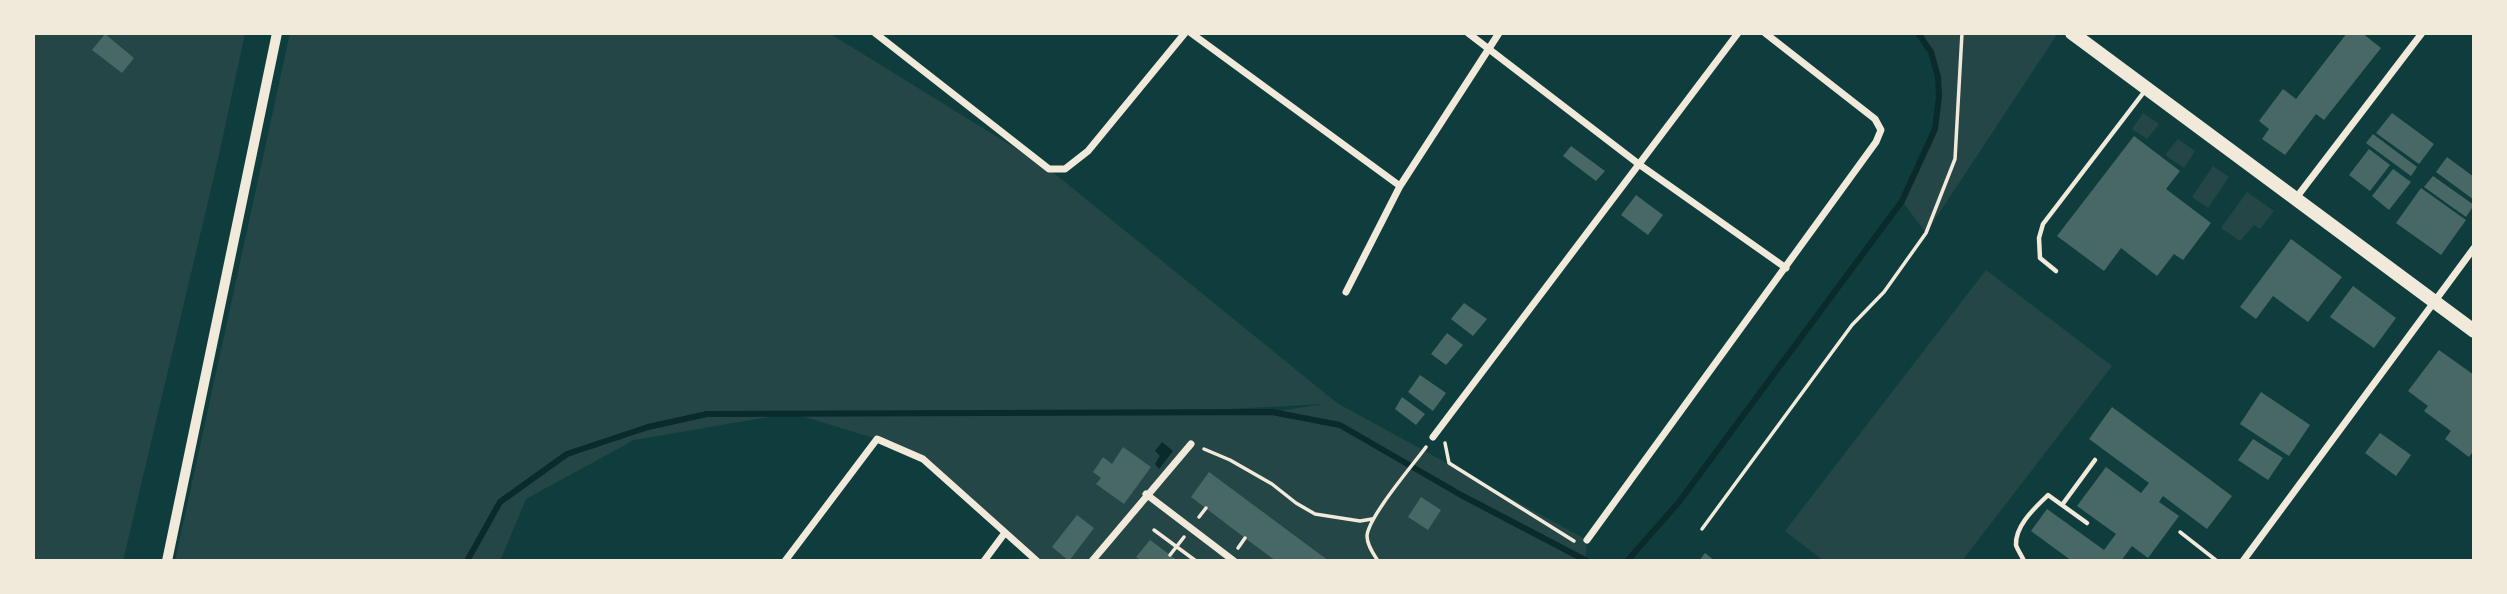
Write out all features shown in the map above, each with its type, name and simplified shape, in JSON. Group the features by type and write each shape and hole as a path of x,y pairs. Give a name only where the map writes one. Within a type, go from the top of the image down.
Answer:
{"highway":[{"path":"2072,33 2474,331"}],"street":[{"path":"167,561 277,33"},
{"path":"875,33 1049,169 1065,169 1088,150 1185,33"},
{"path":"1191,33 1399,186"},
{"path":"1468,33 1640,165 1787,268"},
{"path":"1346,292 1399,186 1499,33"},
{"path":"1433,437 1738,33"},
{"path":"1587,540 1787,268 1876,142 1881,130 1875,119 1765,33"},
{"path":"2296,198 2422,33"},
{"path":"2243,561 2474,248"},
{"path":"785,561 877,439 923,460 1037,561"},
{"path":"1092,561 1191,444"},
{"path":"1146,494 1234,561"},
{"path":"984,561 1004,534"}],"lane":[{"path":"2056,271 2040,258 2039,238 2043,225 2146,88"},
{"path":"2062,505 2095,460"},
{"path":"2024,561 2016,545 2019,531 2026,517 2048,495 2087,523"}],"path":[{"path":"1702,529 1852,325 1884,292 1926,233 1955,159 1962,33"},
{"path":"1441,427 1450,463 1581,545 1587,540"},
{"path":"1191,444 1230,460 1272,484 1315,514 1360,521 1372,519"},
{"path":"1378,561 1368,544 1367,533 1372,519 1422,453"},
{"path":"1154,530 1196,561"},
{"path":"2179,532 2217,561"}],"shaded area":[{"path":"33,33 245,33 219,155 123,561 33,561"},
{"path":"290,33 829,33 1049,169 1337,403 1587,540 1585,561 1034,561 923,459 877,439 792,413 634,440 526,499 500,561 175,561","holes":["1324,404 1272,412 1192,412 1192,411"]},
{"path":"1918,33 2058,33 1926,233 1902,201 1935,129 1938,77 1931,52"},
{"path":"2143,113 2159,124 2147,139 2132,129"},
{"path":"2178,139 2195,151 2184,168 2165,155"},
{"path":"2213,166 2229,177 2208,208 2192,197"},
{"path":"2247,192 2274,211 2260,229 2254,225 2240,241 2221,228"},
{"path":"1986,270 2112,366 1962,561 1824,561 1785,531"},
{"path":"1162,442 1173,451 1159,469 1155,464 1160,456 1155,451"}],"building":[{"path":"2347,33 2362,33 2381,48 2324,120 2316,114 2285,155 2262,139 2269,129 2259,121 2283,89 2296,99"},
{"path":"105,34 134,58 122,73 92,50"},
{"path":"2392,113 2434,144 2419,164 2376,133"},
{"path":"2373,134 2417,167 2411,176 2366,143"},
{"path":"2134,136 2180,171 2166,189 2211,223 2183,260 2174,254 2157,276 2121,248 2104,271 2057,236"},
{"path":"1571,146 1605,171 1596,181 1563,156"},
{"path":"2369,149 2390,165 2370,191 2349,175"},
{"path":"2447,157 2474,177 2474,200 2436,172"},
{"path":"2393,169 2411,182 2389,210 2372,196"},
{"path":"2433,176 2474,205 2466,217 2424,187"},
{"path":"2421,188 2466,220 2441,255 2396,223"},
{"path":"1636,195 1663,215 1648,235 1621,215"},
{"path":"2291,239 2342,277 2308,322 2273,296 2256,319 2240,307"},
{"path":"2353,286 2396,318 2374,348 2330,317"},
{"path":"1464,303 1487,319 1473,336 1451,319"},
{"path":"1447,333 1463,345 1446,365 1431,354"},
{"path":"2439,350 2474,375 2474,450 2469,457 2445,439 2451,431 2424,411 2428,406 2408,391"},
{"path":"1420,375 1446,393 1433,411 1408,392"},
{"path":"2261,392 2310,425 2289,456 2240,424"},
{"path":"1402,397 1425,414 1416,425 1395,409"},
{"path":"2112,407 2232,496 2207,529 2163,496 2159,502 2179,516 2148,558 2132,546 2121,561 2072,561 2031,531 2047,509 2104,550 2116,534 2077,506 2106,467 2141,493 2149,483 2089,439"},
{"path":"2380,433 2411,455 2396,476 2365,453"},
{"path":"2253,439 2283,458 2268,480 2238,460"},
{"path":"1123,447 1151,467 1124,504 1096,484 1101,478 1093,472 1103,457 1112,464"},
{"path":"1209,472 1329,561 1276,561 1191,497"},
{"path":"1421,497 1441,510 1428,530 1408,517"},
{"path":"1077,515 1094,528 1069,561 1052,547"},
{"path":"1150,540 1178,561 1142,561 1136,557"},
{"path":"1705,553 1715,561 1699,561"}],"waterway":[{"path":"1627,561 1679,502 1902,201 1935,129 1939,97 1938,77 1931,52 1918,33"},
{"path":"467,561 500,502 567,454 648,427 707,414 1272,412 1340,425 1461,495 1587,561"}]}
